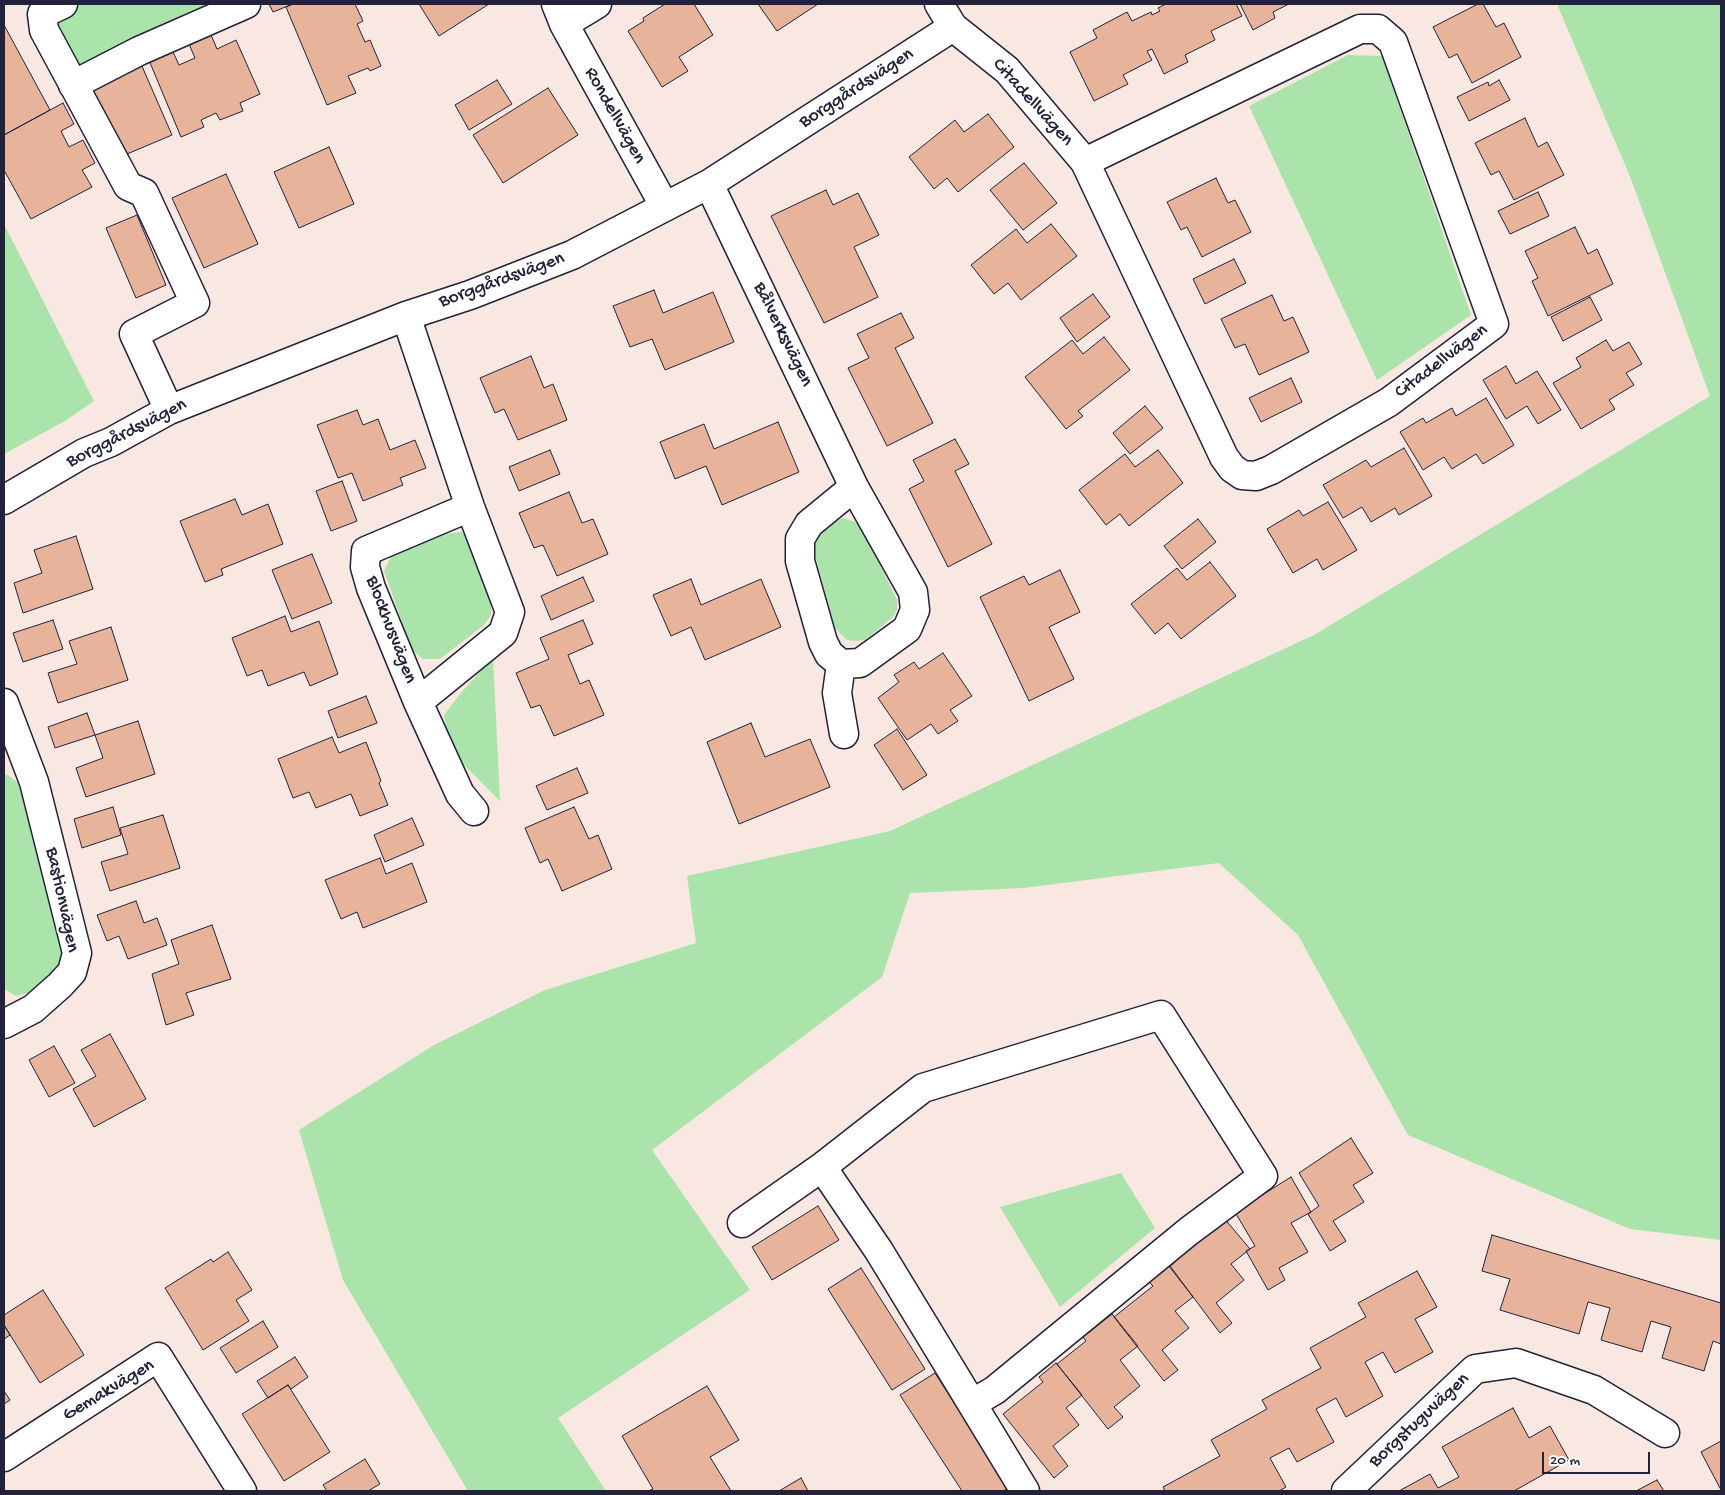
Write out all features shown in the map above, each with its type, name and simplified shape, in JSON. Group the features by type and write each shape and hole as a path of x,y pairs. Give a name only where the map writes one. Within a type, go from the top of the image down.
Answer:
{"street":[{"path":"63,4 42,14 44,30 128,186 144,193 195,303 134,334 169,410"},
{"path":"73,85 139,51 246,4"},
{"name":"Rondellvägen","path":"597,4 560,14 665,208"},
{"path":"940,4 953,27"},
{"name":"Citadellvägen","path":"953,27 1007,70 1085,162 1224,457 1232,468 1242,475 1256,476 1271,470 1390,402 1494,324 1393,42 1378,29 1360,29 1085,162"},
{"name":"Borggårdsvägen","path":"4,500 84,454 111,442 169,410 406,316 470,295 572,256 709,184 953,27"},
{"name":"Bålverksvägen","path":"709,184 854,487 913,592 915,610 906,629 860,662 841,664"},
{"name":"Blockhusvägen","path":"406,316 470,507 510,612 503,634 418,702"},
{"path":"844,734 837,693 841,664 829,654 823,642 800,561 800,540 809,524 854,487"},
{"name":"Blockhusvägen","path":"470,507 366,550 365,567 371,588 418,702 460,794 474,811"},
{"name":"Bastionvägen","path":"4,703 12,749 34,782 76,953 72,972 60,985 33,1009 4,1024"},
{"path":"742,1224 822,1167 923,1088 1161,1015 1263,1176 1189,1231 995,1390 973,1403"},
{"path":"822,1167 879,1251 1025,1491"},
{"name":"Gemakvägen","path":"4,1457 158,1357 242,1491"},
{"name":"Borgstuguvägen","path":"1346,1491 1475,1369 1516,1363 1594,1390 1665,1433"}],"green space":[{"path":"81,4 228,4 76,80 50,32 57,14"},
{"path":"1557,4 1721,4 1721,1240 1630,1229 1408,1135 1298,935 1219,863 1024,888 910,893 882,977 652,1150 750,1290 558,1418 606,1491 468,1491 343,1280 299,1130 434,1045 545,990 696,943 687,876 890,831 1314,635 1710,396 1631,179"},
{"path":"1348,55 1382,56 1471,315 1377,380 1249,106"},
{"path":"4,224 94,401 65,421 4,454"},
{"path":"843,518 856,522 863,530 897,600 897,610 893,617 865,640 847,640 835,628 813,547 818,535 828,526"},
{"path":"462,532 474,546 491,595 491,615 484,625 440,659 423,659 412,650 384,571 392,555 404,548 442,534"},
{"path":"493,657 500,801 459,760 447,737 444,715"},
{"path":"4,774 19,784 61,952 59,965 31,992 16,996 4,989"},
{"path":"1121,1173 1155,1228 1060,1307 1000,1207"}],"building":[{"path":"269,4 293,4 273,12"},
{"path":"293,4 355,4 363,21 357,24 365,42 370,40 381,66 370,71 368,68 348,76 356,93 327,105 286,7"},
{"path":"419,4 489,4 439,36"},
{"path":"665,4 694,4 713,35 679,57 688,71 662,87 628,31 644,21 643,18"},
{"path":"758,4 818,4 777,31"},
{"path":"1166,4 1236,4 1242,16 1211,31 1215,40 1185,55 1188,62 1164,74 1152,49 1147,51 1152,60 1123,75 1128,84 1094,101 1070,52 1097,38 1093,30 1127,12 1132,21 1151,12 1152,15 1160,11 1158,8"},
{"path":"1240,4 1289,4 1273,12 1275,18 1253,30"},
{"path":"1478,4 1483,4 1496,27 1504,23 1521,57 1472,83 1457,54 1449,58 1433,27"},
{"path":"4,25 50,110 4,135"},
{"path":"208,28 217,49 236,40 260,94 240,103 243,111 220,120 216,113 201,120 204,127 181,137 146,53 169,43 179,65 195,58 186,37"},
{"path":"138,57 172,135 120,157 87,79"},
{"path":"497,80 512,104 469,130 455,105"},
{"path":"1499,80 1510,100 1469,121 1457,97 1488,82 1489,86"},
{"path":"548,88 578,135 503,183 473,135"},
{"path":"63,103 74,124 61,131 69,147 83,140 95,163 82,170 92,187 31,219 4,170 4,135"},
{"path":"988,114 1014,147 958,192 947,178 934,189 909,157 955,120 964,132"},
{"path":"1525,118 1538,147 1547,142 1564,175 1514,200 1499,171 1491,175 1475,143"},
{"path":"329,147 354,204 299,228 274,172"},
{"path":"1024,163 1057,203 1023,230 990,190"},
{"path":"226,174 258,244 204,268 172,198"},
{"path":"1216,178 1228,203 1235,200 1251,232 1202,257 1187,227 1181,230 1167,202"},
{"path":"826,190 833,205 858,193 879,235 854,247 878,297 824,323 771,216"},
{"path":"1538,192 1549,216 1510,234 1498,211"},
{"path":"137,215 166,285 136,298 106,228"},
{"path":"1051,224 1077,256 1021,300 1008,283 994,294 971,265 1016,229 1027,243"},
{"path":"1575,227 1588,254 1597,249 1613,284 1548,316 1532,281 1538,278 1525,251"},
{"path":"1234,259 1246,283 1205,304 1193,279"},
{"path":"654,290 663,313 713,292 734,342 665,370 652,339 630,347 613,306"},
{"path":"1093,294 1110,317 1077,342 1060,318"},
{"path":"1272,295 1284,321 1293,317 1309,352 1259,375 1245,344 1235,348 1221,319"},
{"path":"1590,297 1602,320 1563,341 1551,317"},
{"path":"901,313 914,338 895,348 933,423 887,446 848,368 869,358 857,334"},
{"path":"1104,337 1130,370 1078,411 1083,416 1066,429 1025,377 1072,340 1083,354"},
{"path":"1606,340 1613,351 1629,342 1642,364 1626,373 1634,385 1609,400 1615,409 1581,429 1553,383 1581,367 1576,358"},
{"path":"531,356 544,388 553,384 567,420 518,440 504,409 495,413 480,378"},
{"path":"1506,366 1516,384 1537,371 1561,410 1538,424 1527,406 1506,419 1483,380"},
{"path":"1291,378 1302,402 1261,422 1249,398"},
{"path":"1486,398 1514,445 1483,464 1476,454 1452,469 1444,457 1423,470 1400,432 1423,418 1426,423 1452,408 1456,416"},
{"path":"1145,406 1163,428 1130,454 1113,433"},
{"path":"357,410 363,425 378,419 390,450 415,440 426,468 400,478 403,485 363,501 352,473 338,478 317,425"},
{"path":"778,422 799,472 722,505 706,466 675,479 660,442 704,424 714,449"},
{"path":"955,439 969,464 955,471 992,544 948,567 909,489 924,481 913,460"},
{"path":"1404,448 1432,496 1399,515 1395,508 1371,522 1362,507 1343,518 1323,485 1366,460 1371,467"},
{"path":"550,450 560,474 519,491 509,467"},
{"path":"1158,450 1183,483 1129,526 1120,514 1106,525 1079,490 1125,454 1135,467"},
{"path":"342,481 357,521 331,531 316,491"},
{"path":"569,492 582,523 593,519 608,554 557,576 543,545 534,548 519,513"},
{"path":"235,499 242,515 268,504 283,544 221,569 223,575 205,582 180,521"},
{"path":"1328,502 1357,550 1323,570 1317,559 1293,573 1267,529 1299,510 1303,516"},
{"path":"1198,519 1216,542 1182,569 1164,546"},
{"path":"76,536 93,589 23,613 14,583 42,573 34,550"},
{"path":"312,554 332,603 292,619 272,570"},
{"path":"1210,562 1236,596 1181,639 1168,623 1155,634 1131,604 1177,568 1187,580"},
{"path":"1060,570 1080,612 1049,627 1074,679 1029,701 980,597 1024,576 1029,585"},
{"path":"583,577 594,601 551,620 541,596"},
{"path":"691,579 701,605 761,579 781,627 705,660 691,627 671,636 653,595"},
{"path":"285,616 291,632 319,621 338,674 310,686 304,672 268,686 262,670 247,676 232,638"},
{"path":"53,620 63,649 23,662 13,633"},
{"path":"583,620 593,644 568,655 580,684 589,680 604,715 554,736 540,705 531,708 516,673 549,659 540,638"},
{"path":"111,627 128,680 58,703 48,673 77,664 69,641"},
{"path":"943,653 972,696 950,710 958,721 938,734 931,724 907,740 878,698 899,682 894,675 914,662 919,669"},
{"path":"366,696 377,723 338,738 328,711"},
{"path":"87,713 95,735 55,748 48,727"},
{"path":"138,721 155,774 86,797 76,768 103,758 95,735"},
{"path":"751,723 765,757 810,739 830,787 739,824 707,742"},
{"path":"897,729 927,775 903,790 874,745"},
{"path":"332,737 339,753 366,742 388,805 360,816 351,794 316,808 309,792 293,798 278,759"},
{"path":"577,768 588,793 547,810 536,786"},
{"path":"113,807 121,835 82,848 74,819"},
{"path":"574,807 589,839 598,835 612,869 562,891 548,859 540,863 525,828"},
{"path":"163,815 180,868 110,891 101,862 128,854 120,828"},
{"path":"412,818 424,845 385,862 374,835"},
{"path":"380,858 386,874 412,863 427,902 363,928 357,912 341,919 325,880"},
{"path":"136,901 144,923 157,918 167,945 128,959 119,936 107,941 97,915"},
{"path":"212,925 231,979 186,993 194,1015 166,1025 152,974 179,964 171,940"},
{"path":"110,1034 146,1099 94,1127 73,1089 96,1076 81,1050"},
{"path":"54,1046 75,1083 49,1097 29,1060"},
{"path":"1351,1138 1373,1173 1353,1185 1364,1202 1333,1221 1346,1241 1330,1251 1308,1214 1319,1206 1299,1173"},
{"path":"1291,1177 1311,1212 1291,1223 1308,1252 1279,1268 1285,1280 1268,1290 1246,1251 1255,1246 1235,1212"},
{"path":"818,1206 839,1240 772,1280 752,1247"},
{"path":"1224,1218 1250,1249 1231,1264 1244,1280 1216,1303 1232,1323 1220,1333 1170,1266 1175,1262 1174,1260"},
{"path":"1492,1235 1721,1303 1721,1344 1713,1341 1704,1371 1662,1358 1671,1327 1651,1321 1642,1352 1601,1340 1610,1308 1588,1302 1579,1334 1500,1310 1510,1279 1482,1271"},
{"path":"228,1252 252,1290 236,1300 249,1321 203,1350 165,1288 211,1259 213,1262"},
{"path":"1169,1266 1193,1297 1175,1311 1189,1328 1162,1350 1178,1370 1164,1381 1114,1317 1153,1286 1149,1282"},
{"path":"861,1268 925,1369 892,1390 828,1289"},
{"path":"1417,1271 1437,1307 1415,1319 1433,1352 1395,1373 1383,1352 1365,1362 1383,1396 1346,1417 1336,1398 1316,1409 1334,1442 1297,1462 1289,1448 1270,1458 1286,1487 1279,1491 1165,1491 1163,1487 1220,1456 1211,1440 1267,1409 1262,1400 1321,1368 1310,1348 1366,1317 1358,1303"},
{"path":"43,1290 84,1355 40,1383 4,1325 4,1315"},
{"path":"1112,1314 1138,1346 1120,1360 1140,1386 1114,1407 1123,1417 1108,1429 1057,1364 1086,1341 1083,1337"},
{"path":"263,1321 278,1347 236,1373 220,1348"},
{"path":"4,1325 10,1335 4,1339"},
{"path":"295,1357 308,1377 291,1389 288,1385 268,1398 257,1381"},
{"path":"1056,1363 1082,1395 1066,1408 1079,1425 1053,1446 1068,1466 1054,1478 1003,1414 1043,1382 1039,1377"},
{"path":"935,1373 1009,1488 1003,1491 962,1491 900,1395"},
{"path":"288,1385 330,1452 284,1481 242,1414"},
{"path":"707,1386 739,1440 710,1457 731,1491 648,1491 653,1489 622,1436"},
{"path":"4,1391 10,1400 4,1404"},
{"path":"1513,1408 1529,1438 1550,1426 1569,1460 1514,1491 1399,1491 1430,1474 1438,1488 1459,1477 1442,1447"},
{"path":"1721,1441 1721,1490 1701,1452"},
{"path":"365,1459 380,1484 368,1491 327,1491 323,1485"},
{"path":"801,1478 808,1491 779,1491"},
{"path":"1657,1480 1664,1491 1636,1491"}]}
